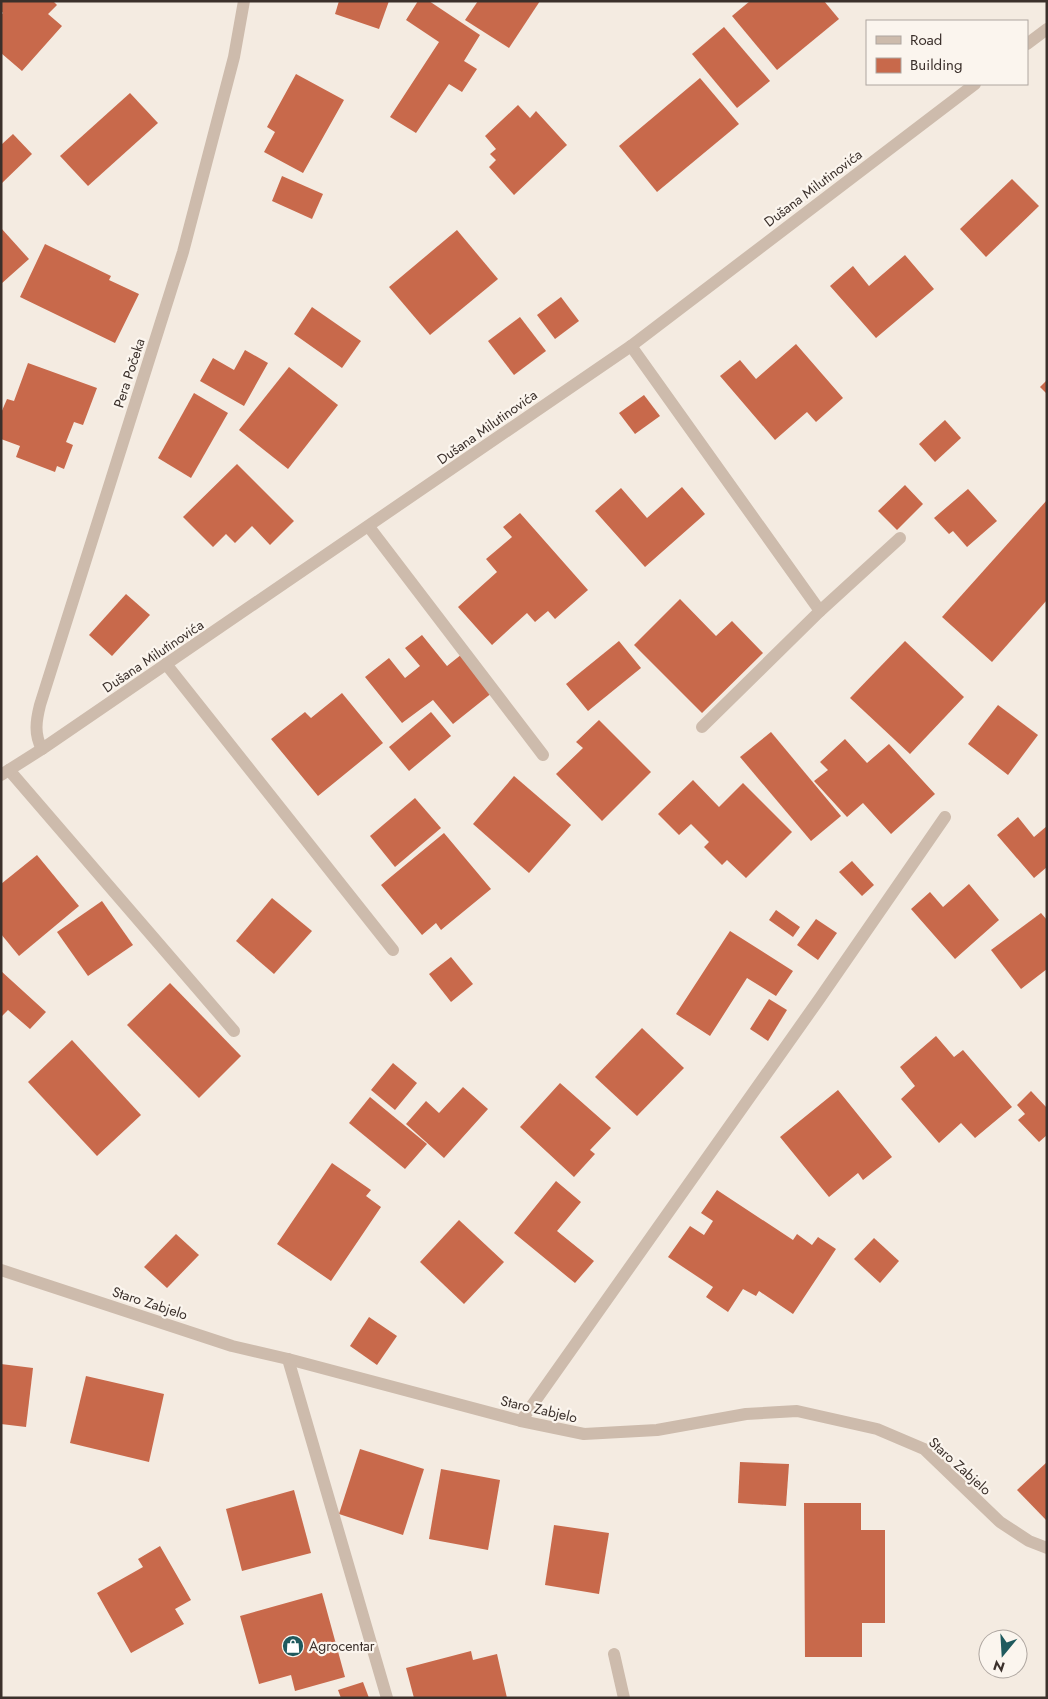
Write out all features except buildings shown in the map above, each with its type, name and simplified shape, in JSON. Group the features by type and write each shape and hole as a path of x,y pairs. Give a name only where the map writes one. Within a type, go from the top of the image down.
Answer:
{"street":[{"name":"Pera Počeka","path":"42,749 36,733 36,720 40,705 183,252 234,57 244,1"},
{"path":"1028,43 1047,29"},
{"name":"Dušana Milutinovića","path":"5,773 369,527 631,346 974,85"},
{"path":"631,346 820,611"},
{"path":"369,527 543,755"},
{"path":"702,727 820,611 900,538"},
{"path":"166,664 393,950"},
{"path":"5,773 234,1031"},
{"path":"520,1421 820,998 945,818"},
{"name":"Staro Zabjelo","path":"1,1270 232,1346 288,1359 520,1421 584,1434 657,1430 746,1414 796,1411 877,1429 924,1450 1000,1522 1029,1541 1047,1548"},
{"path":"288,1359 387,1698"},
{"path":"614,1654 624,1698"}],"place":[{"name":"Agrocentar","path":"293,1646"}]}
